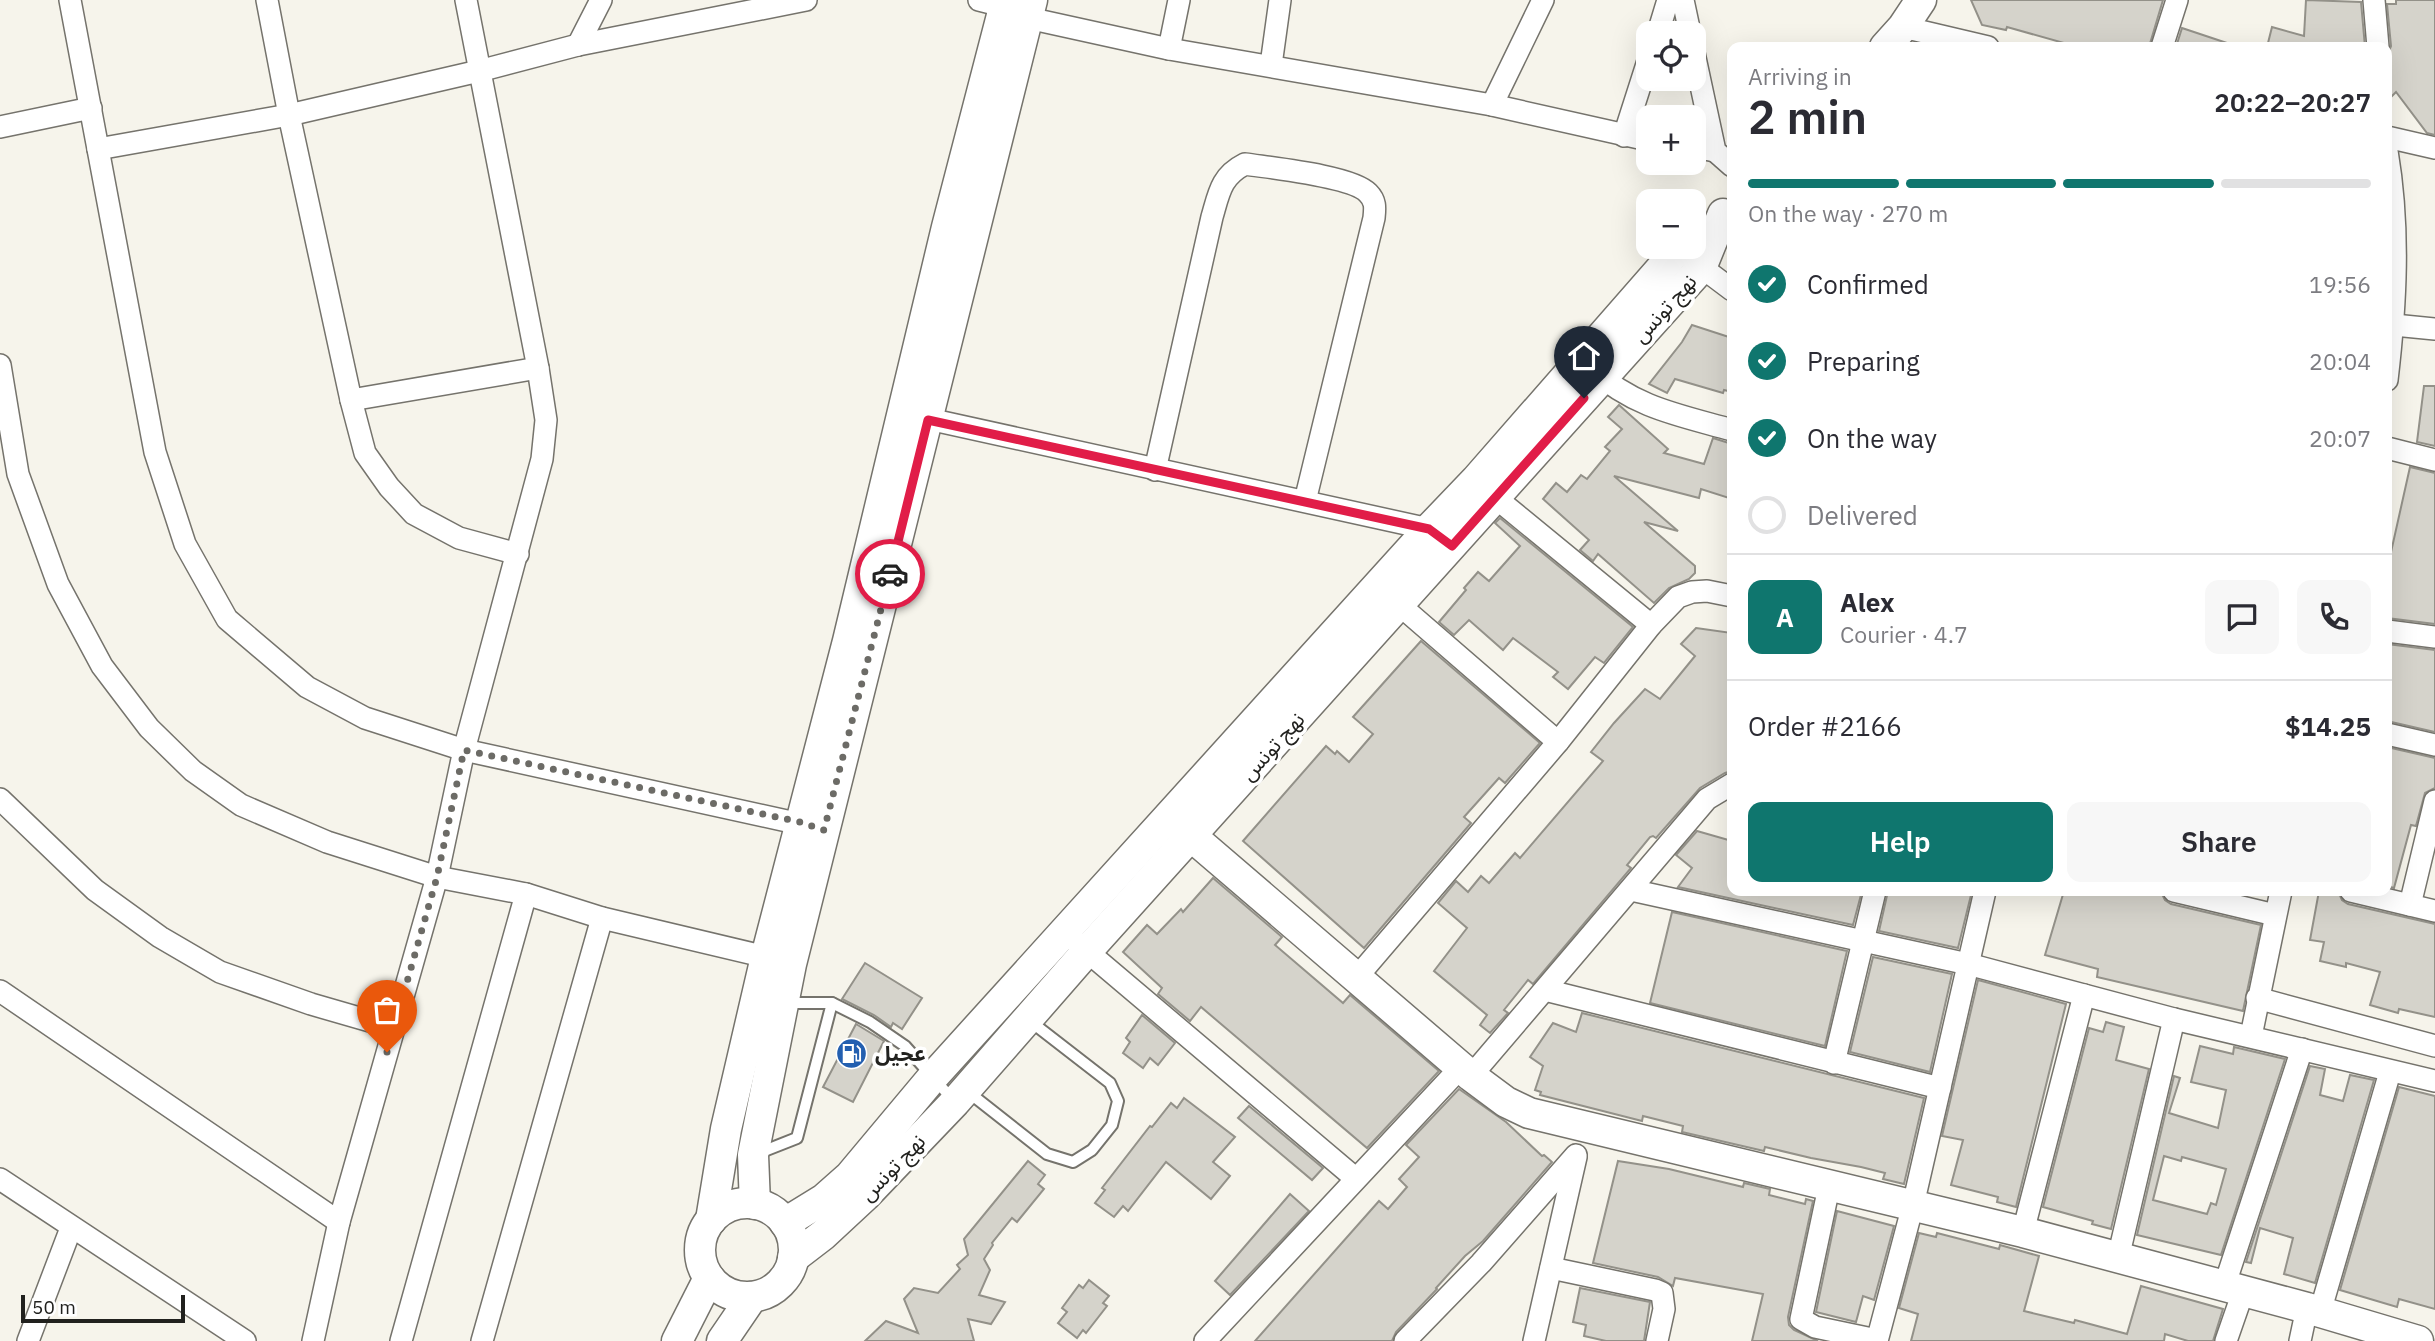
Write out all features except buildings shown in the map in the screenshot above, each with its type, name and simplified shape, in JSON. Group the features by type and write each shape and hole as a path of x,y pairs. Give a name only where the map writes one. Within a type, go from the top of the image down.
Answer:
{"street":[{"path":"70,0 155,452 185,544 227,619 307,687 365,718 464,750 812,826"},
{"path":"267,0 289,115 365,453 389,487 414,514 459,537 518,554"},
{"path":"313,1341 339,1222 437,877 464,750 542,459 545,420 538,368 466,0"},
{"path":"578,45 601,0"},
{"path":"98,149 289,115 578,45 806,0"},
{"path":"1169,49 1179,0"},
{"path":"1271,65 1280,0"},
{"path":"1492,105 1543,0"},
{"path":"1662,21 1668,0"},
{"path":"1682,0 1687,21"},
{"path":"1894,37 1921,0"},
{"path":"2164,42 2177,0"},
{"path":"2374,0 2378,42"},
{"path":"711,1220 731,1206 755,1204 777,1214 786,1223 794,1246 793,1258 783,1280 775,1288 752,1297 728,1293 709,1278 700,1255 701,1243 711,1220 726,1129 778,960 812,826 848,641 915,416 947,228 1010,6 1169,49 1492,105 1636,138"},
{"path":"1894,37 1941,42"},
{"path":"1624,136 1638,91"},
{"path":"0,127 91,108"},
{"path":"2392,137 2435,148"},
{"path":"1706,150 1727,163"},
{"path":"1155,470 1212,218 1222,185 1231,171 1245,164 1352,182 1368,192 1375,204 1374,218 1305,501"},
{"path":"2392,182 2396,230 2392,309"},
{"name":"نهج تونس","path":"1706,226 1727,210"},
{"name":"نهج تونس","path":"1592,368 1701,268 1727,211"},
{"name":"نهج تونس","path":"786,1223 824,1199 850,1176 932,1077 1076,942 1592,368 1670,259"},
{"path":"1692,259 1727,286"},
{"path":"2392,329 2435,329"},
{"path":"0,365 9,476 58,584 102,666 149,728 192,771 241,805 327,842 437,877 526,894 602,918 778,960"},
{"path":"351,400 538,368"},
{"path":"1592,368 1646,405 1727,429"},
{"path":"915,416 1305,501 1440,538"},
{"path":"2392,449 2435,460"},
{"path":"1486,489 1651,625"},
{"path":"1357,977 1558,741 1651,625 1678,597 1707,591 1727,595"},
{"path":"1389,596 1558,741"},
{"path":"2392,632 2435,636"},
{"path":"2392,735 2435,745"},
{"path":"1205,1341 1355,1178 1466,1072 1545,990 1707,799 1727,787"},
{"path":"0,799 95,890 160,937 220,972 311,1004 394,1028"},
{"path":"2410,905 2435,801"},
{"path":"1180,826 1466,1072 1506,1102 1579,1141 1913,1205 2313,1310 2418,1341"},
{"path":"1630,890 1968,964 2174,1019 2435,1082"},
{"path":"401,1341 526,894"},
{"path":"1834,1063 1874,896"},
{"path":"1829,1187 1801,1319 1815,1328 1877,1341 1913,1205 1984,896"},
{"path":"2195,896 2275,915"},
{"path":"2250,1036 2279,896"},
{"path":"2372,896 2435,911"},
{"path":"482,1341 602,918"},
{"path":"1076,942 1355,1178"},
{"name":"نهج تونس","path":"793,1258 823,1235 865,1196 960,1096 1027,1019 1076,942"},
{"path":"755,1204 753,1155 782,1003 778,960"},
{"path":"1545,990 1940,1088"},
{"path":"0,991 339,1222"},
{"path":"2023,1233 2084,995"},
{"path":"2257,998 2435,1046"},
{"path":"2118,1258 2174,1019"},
{"path":"2226,1341 2233,1290 2302,1049"},
{"path":"2300,1341 2313,1310 2390,1072"},
{"path":"1534,1341 1579,1141"},
{"path":"1405,1341 1481,1263 1579,1141"},
{"path":"0,1179 245,1341"},
{"path":"28,1341 71,1228"},
{"path":"1551,1268 1662,1293 1664,1308 1657,1341"},
{"path":"677,1341 709,1278"},
{"path":"722,1341 752,1297"}],"lane":[{"path":"782,1003 832,1003 890,1033 932,1077 1047,1154 1073,1162 1092,1150 1112,1125 1118,1101 1110,1083 1027,1019"},
{"path":"753,1155 797,1138 832,1003"}],"way so far":[{"path":"387,1052 437,877 464,750 800,822 824,830 890,574"}],"place":[{"name":"عجيل","path":"852,1053"}],"route":[{"path":"890,574 928,420 1429,529 1452,546 1584,398"}]}
